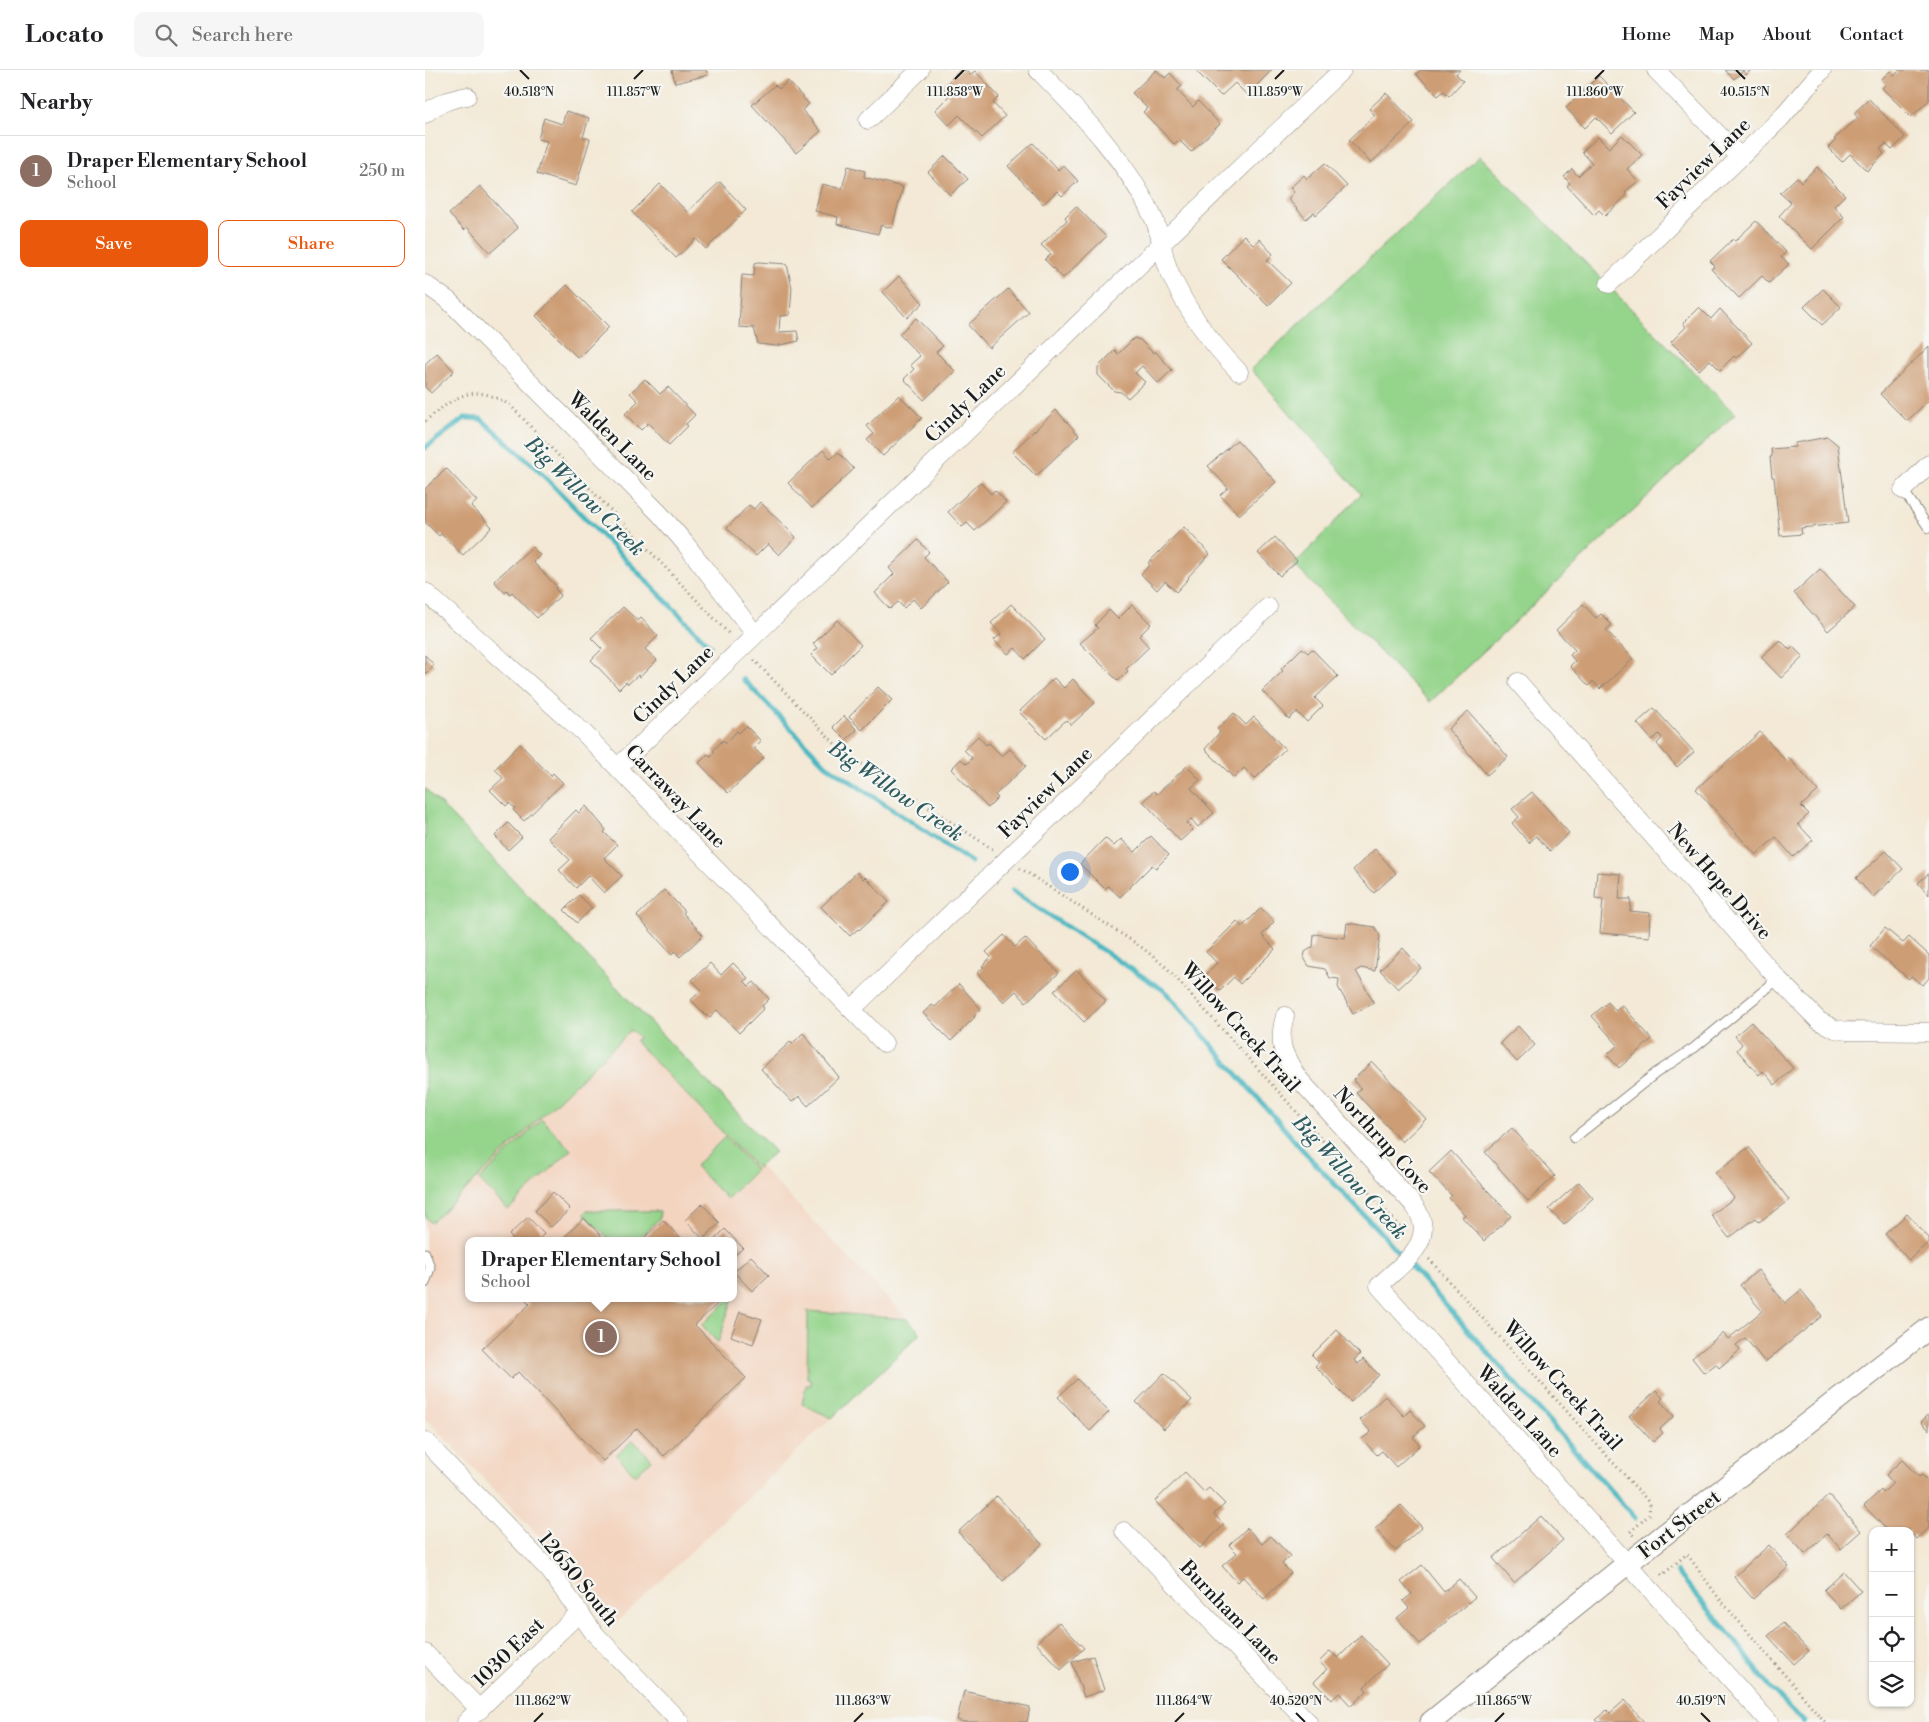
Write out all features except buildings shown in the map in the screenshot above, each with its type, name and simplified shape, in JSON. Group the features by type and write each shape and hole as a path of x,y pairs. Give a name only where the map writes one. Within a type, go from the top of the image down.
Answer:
{"street":[{"path":"868,120 920,70"},
{"path":"1038,70 1112,149 1128,172 1153,218 1170,274 1198,323 1239,372"},
{"name":"Cindy Lane","path":"618,767 1341,70"},
{"path":"1656,70 1740,157"},
{"name":"Fayview Lane","path":"1609,284 1780,119 1822,70"},
{"path":"425,114 452,99 467,96"},
{"name":"Walden Lane","path":"425,284 460,312 660,514 755,634"},
{"path":"1903,490 1929,464"},
{"name":"Carraway Lane","path":"425,592 583,732 884,1043"},
{"name":"Fayview Lane","path":"852,1009 1268,607"},
{"name":"New Hope Drive","path":"1518,682 1777,979 1819,1021 1835,1029 1847,1031 1929,1032"},
{"name":"Northrup Cove","path":"1285,1016 1281,1032 1282,1048 1288,1063 1298,1078 1419,1211 1424,1228 1421,1254 1384,1281"},
{"name":"Walden Lane","path":"1384,1281 1628,1564 1769,1722"},
{"name":"Fort Street","path":"1431,1722 1628,1564 1929,1328"},
{"name":"12650 South","path":"425,1441 550,1571 594,1633 680,1722"},
{"name":"Burnham Lane","path":"1124,1531 1308,1722"},
{"name":"1030 East","path":"466,1722 579,1612"},
{"path":"425,1653 480,1710"}],"lane":[{"path":"1903,490 1929,528"},
{"path":"1574,1138 1657,1073 1694,1048 1777,979"},
{"path":"425,1253 430,1268 425,1283"}],"path":[{"path":"425,422 454,398 468,394 486,393 499,398 511,406 732,638"},
{"path":"751,657 842,751 997,852"},
{"name":"Willow Creek Trail","path":"1018,866 1140,946 1166,967 1406,1233"},
{"name":"Willow Creek Trail","path":"1421,1254 1647,1500 1650,1505 1649,1515 1630,1532 1633,1534"},
{"path":"1662,1575 1687,1554 1718,1598 1825,1722"}],"shaded area":[{"path":"425,788 775,1152 760,1166 921,1333 612,1627 593,1606 568,1566 425,1418"}],"green space":[{"path":"1480,156 1735,414 1430,702 1294,565 1361,494 1251,369"},
{"path":"425,788 775,1152 757,1168 635,1041 639,1038 631,1030 431,1223 425,1217"},
{"path":"542,1119 571,1150 508,1210 479,1180"},
{"path":"725,1137 756,1170 727,1199 695,1166"},
{"path":"587,1211 660,1211 659,1219 640,1237 607,1237 584,1214"},
{"path":"726,1302 732,1302 718,1343 702,1325"},
{"path":"808,1311 907,1319 921,1333 832,1418 802,1404 806,1385 811,1385 811,1379 807,1378"},
{"path":"633,1440 652,1460 635,1475 616,1455"}],"waterway":[{"name":"Big Willow Creek","path":"425,448 465,418 481,419 538,470 710,646"},
{"name":"Big Willow Creek","path":"743,679 826,765 971,862"},
{"name":"Big Willow Creek","path":"1012,891 1165,991 1308,1156 1384,1236 1635,1518"},
{"name":"Big Willow Creek","path":"1677,1572 1736,1642 1770,1688 1803,1722"}],"place":[{"name":"Draper Elementary School","path":"601,1337"}]}
